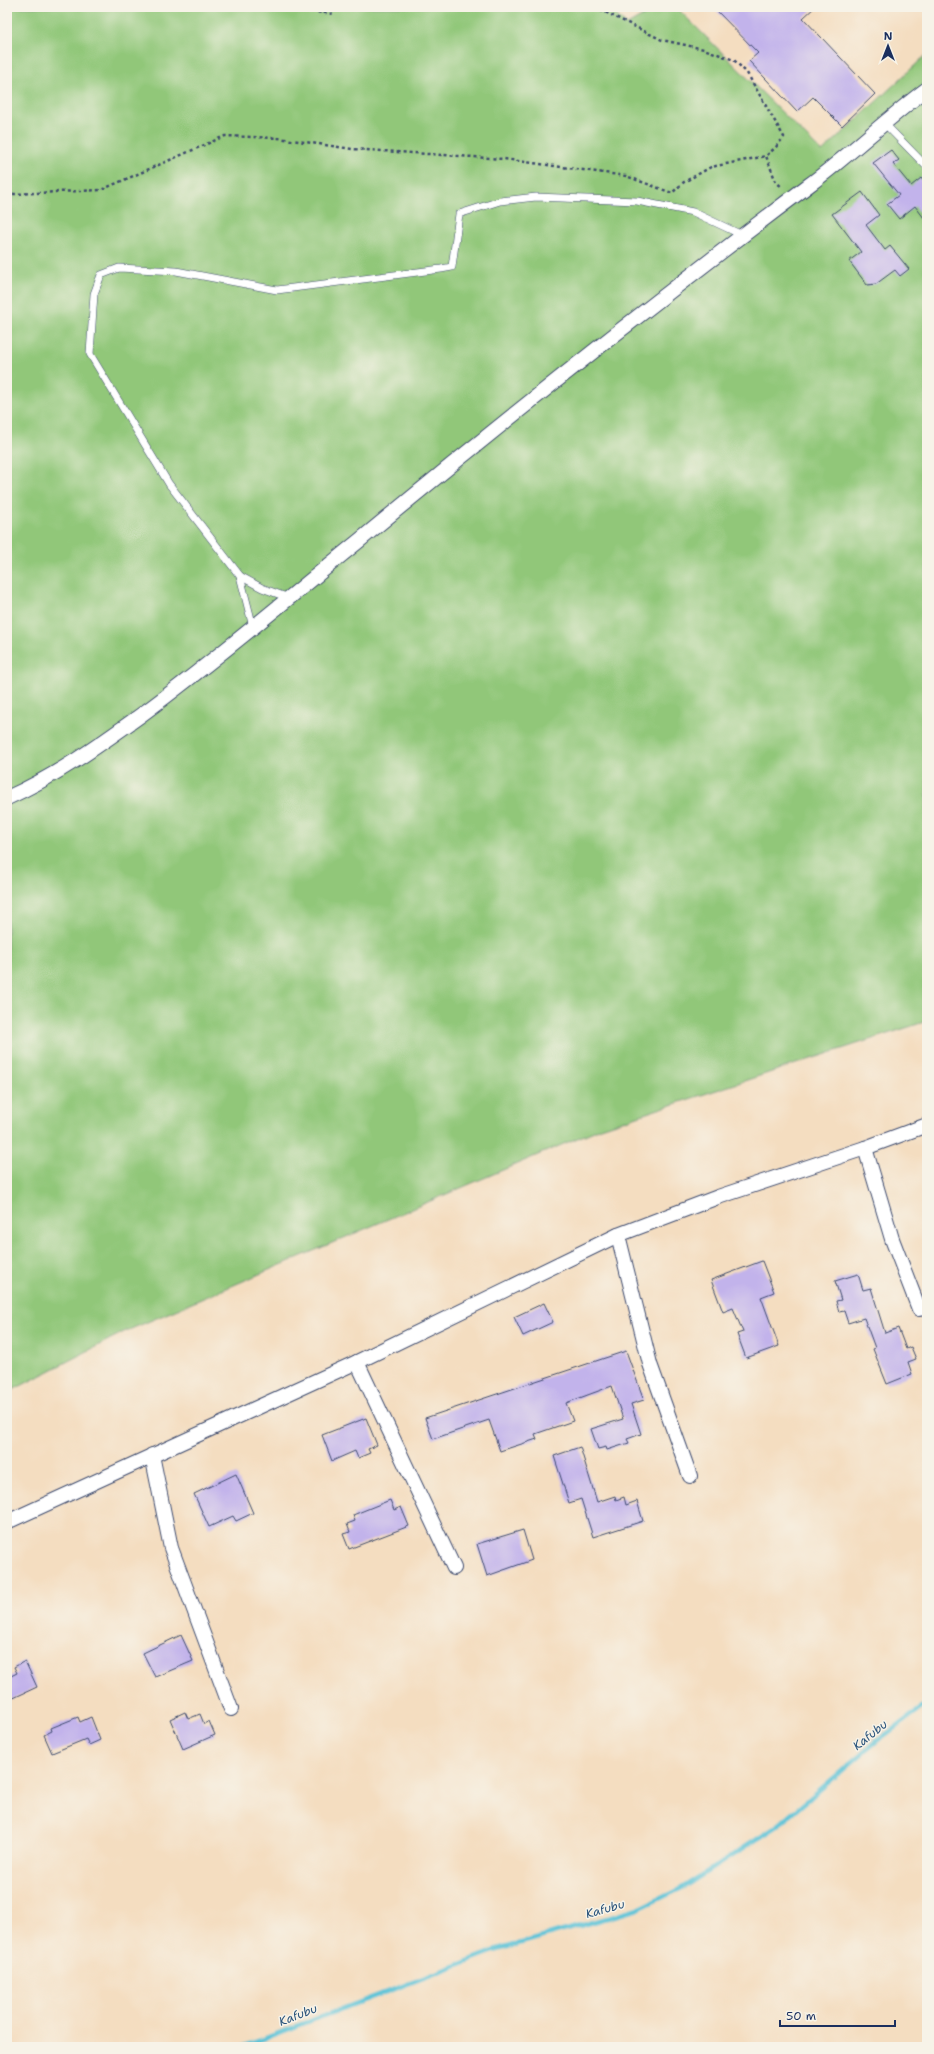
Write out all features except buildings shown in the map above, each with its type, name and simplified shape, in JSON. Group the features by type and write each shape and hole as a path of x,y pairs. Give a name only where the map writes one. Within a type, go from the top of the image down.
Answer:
{"street":[{"path":"7,798 36,785 80,758 196,675 253,627 598,348 742,235 833,168 885,124 925,94"},
{"path":"7,1522 357,1362 618,1235 718,1197 865,1148 927,1125"},
{"path":"865,1148 892,1239 919,1309"},
{"path":"618,1235 647,1357 690,1476"},
{"path":"357,1362 454,1568"},
{"path":"152,1455 172,1548 231,1709"}],"lane":[{"path":"885,124 927,167"},
{"path":"253,627 240,576 169,484 90,354 94,294 101,275 119,268 176,272 277,290 441,269 452,267 459,214 500,201 536,197 637,201 693,212 742,235"},
{"path":"240,576 262,588 289,598"}],"path":[{"path":"270,7 335,14"},
{"path":"7,193 14,194 100,190 225,136 278,138 352,149 504,159 626,176 672,193 684,182 711,167 766,156 784,137 747,73 734,60 704,49 662,40 595,7"},
{"path":"766,156 776,182 788,190"}],"green space":[{"path":"7,7 608,7 627,25 659,7 676,7 822,152 927,54 927,1021 601,1128 124,1332 7,1393"}],"waterway":[{"name":"Kafubu","path":"242,2047 494,1951 638,1909 682,1888 776,1827 877,1741 927,1704"}]}
